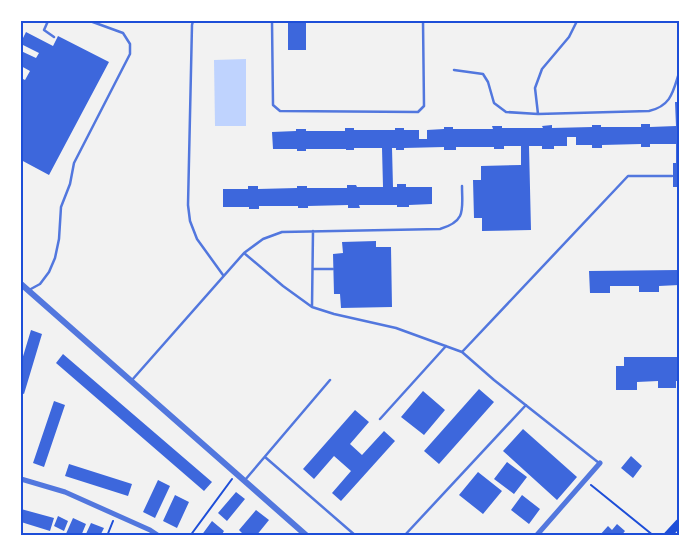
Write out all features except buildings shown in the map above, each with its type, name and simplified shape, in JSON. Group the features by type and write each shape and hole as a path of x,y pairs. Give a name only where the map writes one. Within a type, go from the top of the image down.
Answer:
{"main road":[{"path":"667,536 679,523"}],"street":[{"path":"21,285 29,290 307,536"},
{"path":"536,536 600,463"},
{"path":"21,479 65,492 150,530 159,536"}],"lane":[{"path":"48,21 44,30 54,38"},
{"path":"29,290 40,284 55,258 60,238 61,207 70,184 74,163 130,54 130,44 123,33 90,21"},
{"path":"193,21 188,205 190,221 197,239 223,275"},
{"path":"272,21 273,105 280,111 418,112 424,106 424,21"},
{"path":"538,114 536,88 542,69 569,36 577,21"},
{"path":"454,70 483,74 488,82 494,103 506,112 538,114 649,111 658,109 671,96 679,73"},
{"path":"462,352 628,176 672,176"},
{"path":"131,381 223,275 244,253 263,239 282,232 440,229 451,226 458,220 462,211 462,186"},
{"path":"312,307 313,231"},
{"path":"244,253 283,286 312,307 396,328 462,352 600,463"},
{"path":"313,269 333,269"},
{"path":"380,419 446,346"},
{"path":"244,481 330,380"},
{"path":"404,536 526,405"},
{"path":"265,457 356,536"}],"path":[{"path":"190,536 236,474"},
{"path":"585,480 654,536"},
{"path":"107,536 116,515"}],"water":[{"path":"246,59 246,126 215,126 214,60"}]}
